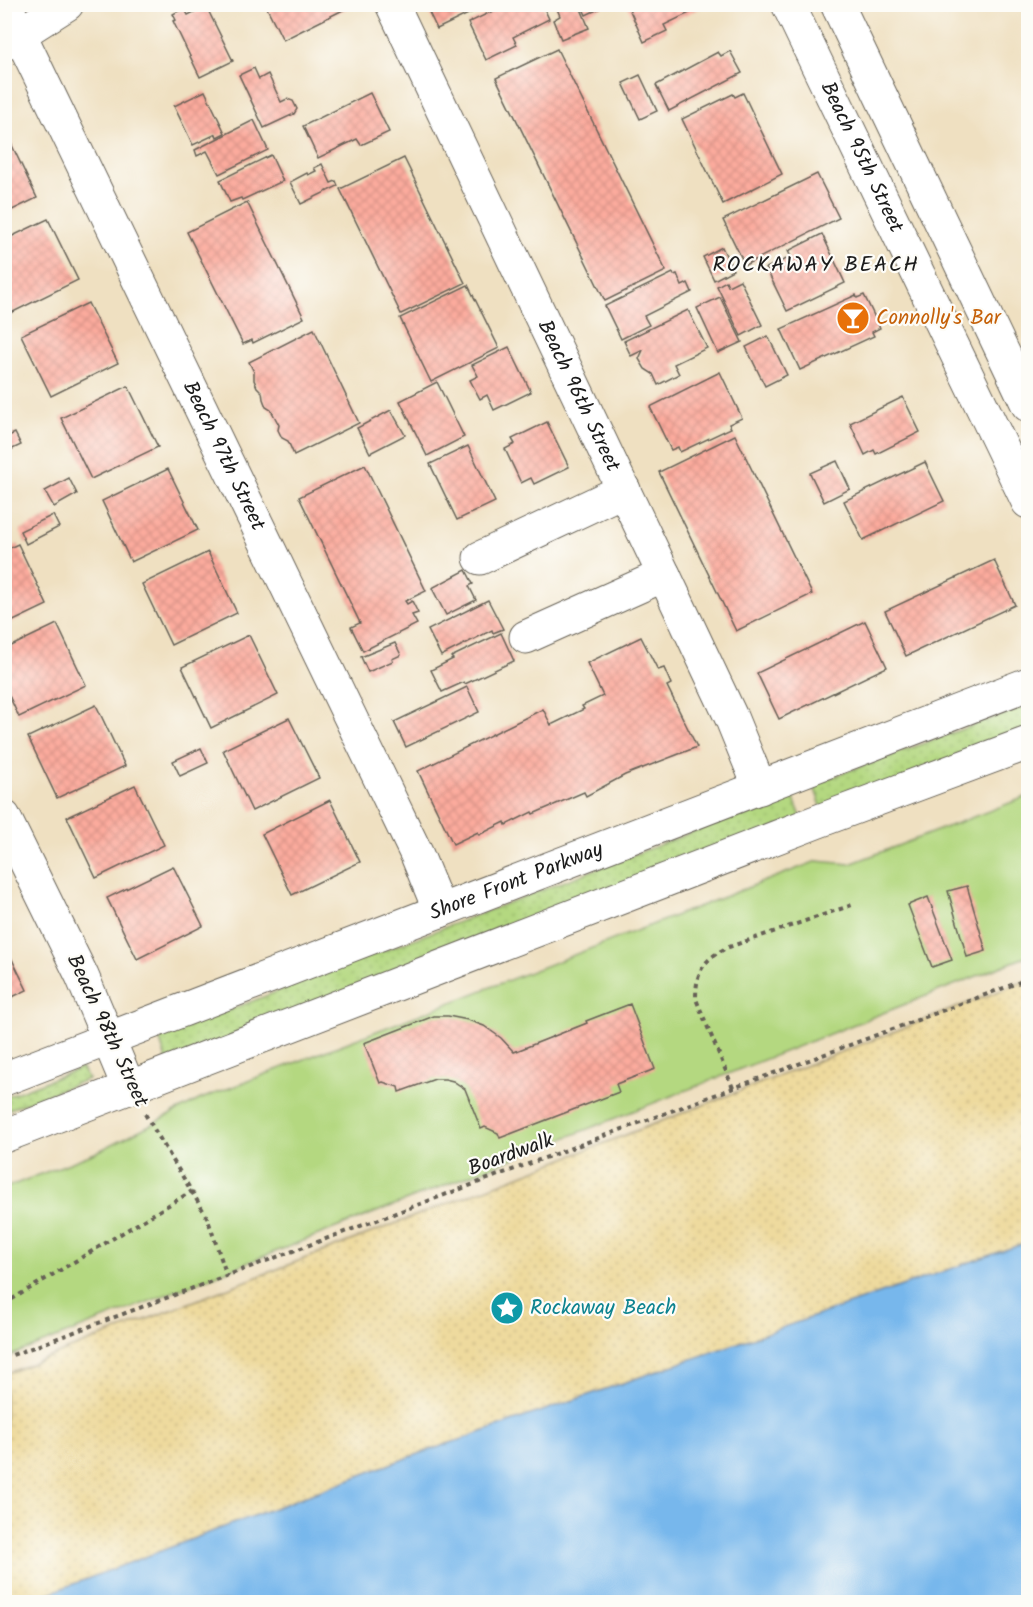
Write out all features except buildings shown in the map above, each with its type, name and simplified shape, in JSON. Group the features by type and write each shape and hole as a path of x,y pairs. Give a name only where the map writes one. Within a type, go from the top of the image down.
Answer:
{"street":[{"name":"Beach 97th Street","path":"5,4 12,40 417,855 440,911"},
{"path":"12,40 67,4"},
{"name":"Beach 96th Street","path":"392,4 664,574 731,717 760,788"},
{"path":"793,14 837,5"},
{"name":"Beach 95th Street","path":"837,5 1029,405"},
{"name":"Beach 95th Street","path":"793,14 1029,502"},
{"path":"480,558 624,490"},
{"path":"526,637 664,574"},
{"name":"Shore Front Parkway","path":"4,1078 1029,684"},
{"path":"4,1136 827,818 1029,743"},
{"name":"Beach 98th Street","path":"4,817 82,976 129,1088"}],"path":[{"path":"733,1088 696,999 696,983 701,969 711,956 726,948 852,905"},
{"name":"Boardwalk","path":"4,1358 1029,979"},
{"name":"Beach 98th Street","path":"129,1088 207,1217 227,1276"},
{"path":"4,1304 192,1191"}],"green space":[{"path":"1028,705 1028,733 823,811 813,784"},
{"path":"792,794 802,819 167,1063 159,1037"},
{"path":"1028,796 1028,956 5,1358 5,1188 95,1153 201,1099 817,861 850,864"},
{"path":"81,1068 88,1079 5,1111 5,1097"}],"sand":[{"name":"Rockaway Beach","path":"1028,980 1028,1242 393,1463 26,1602 5,1602 5,1374"}],"water":[{"path":"1028,1242 1028,1602 26,1602 393,1463"}],"place":[{"name":"Connolly's Bar","path":"853,318"},
{"name":"Rockaway Beach","path":"507,1308"}],"district":[{"name":"ROCKAWAY BEACH","path":"816,265"}]}
